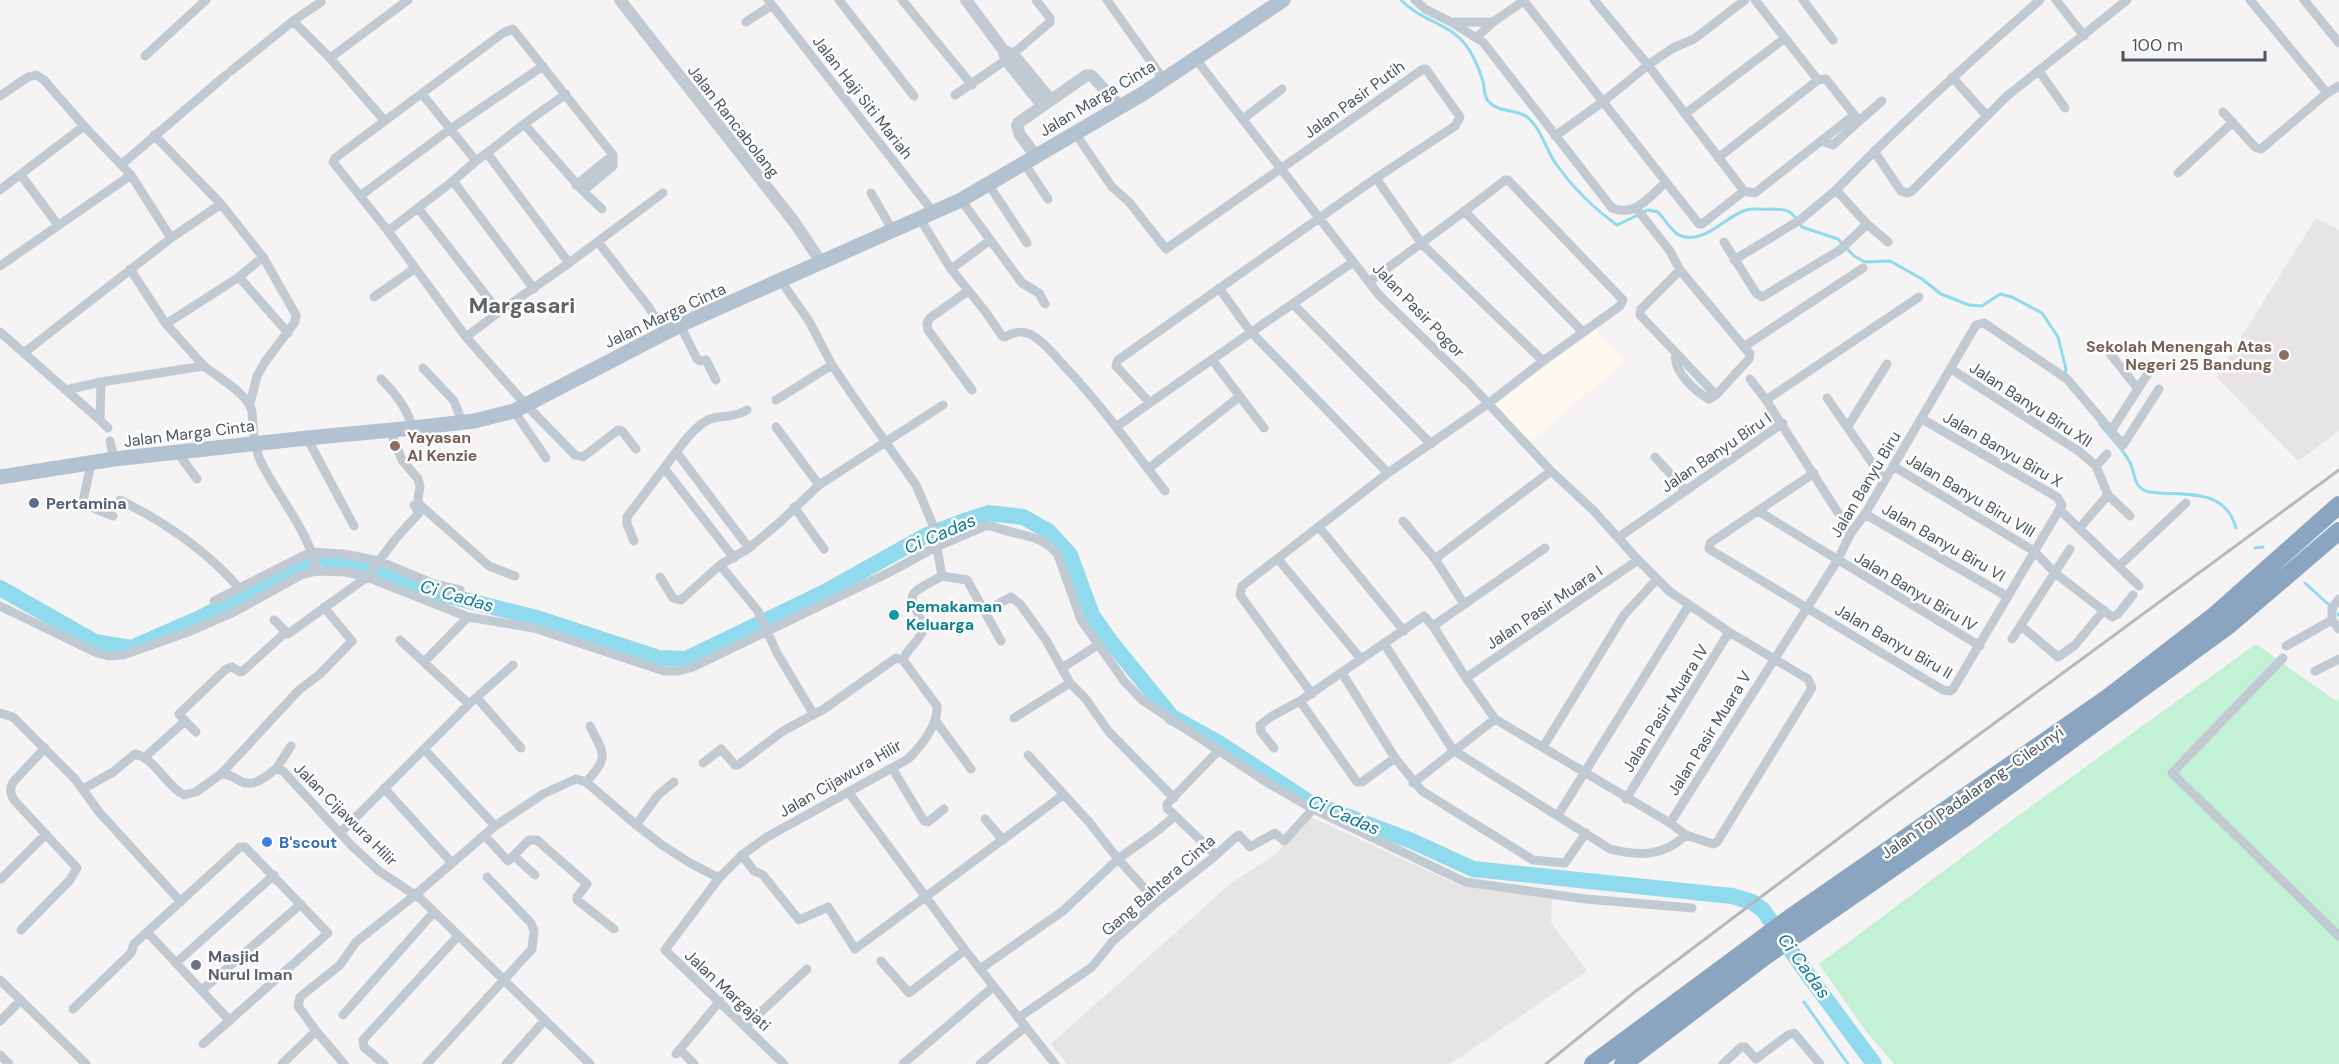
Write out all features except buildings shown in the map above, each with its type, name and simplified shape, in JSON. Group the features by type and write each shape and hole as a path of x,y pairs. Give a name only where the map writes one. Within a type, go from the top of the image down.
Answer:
{"highway":[{"name":"Jalan Tol Padalarang–Cileunyi","path":"1593,1064 1760,950 2109,697 2214,616 2339,505"},
{"name":"Jalan Tol Padalarang–Cileunyi","path":"1795,925 1966,817 2229,625 2339,531"},
{"name":"Jalan Tol Padalarang–Cileunyi","path":"1623,1064 1760,950"}],"main road":[{"name":"Jalan Marga Cinta","path":"0,477 114,459 462,422 491,417 520,408 680,325 961,200 1164,80 1283,0"}],"street":[{"path":"145,56 206,0"},
{"path":"330,58 408,0"},
{"name":"Jalan Rancabolang","path":"620,0 795,224 829,258"},
{"path":"839,0 914,96"},
{"path":"902,0 972,85"},
{"path":"966,0 1046,102"},
{"path":"955,95 972,85 1050,21 1036,0"},
{"path":"1107,0 1164,80"},
{"path":"1415,0 1431,14 1477,37 1612,208 1626,212 1637,210 1666,182"},
{"path":"1477,37 1493,22 1525,0 1701,224 1744,191"},
{"path":"1594,0 1648,65 1744,191 1755,193 1822,141 1882,101"},
{"path":"1555,136 1604,101 1648,65 1701,34 1745,0"},
{"path":"1755,0 1818,80"},
{"path":"1803,0 1833,40"},
{"path":"1734,260 1800,220 1836,190 1952,77 2040,0"},
{"path":"2056,0 2084,36"},
{"path":"1874,151 1901,191 1908,193 2007,96 2127,0"},
{"path":"2304,0 2339,43"},
{"path":"122,164 228,73 293,21 321,2"},
{"path":"746,22 770,2"},
{"name":"Jalan Haji Siti Mariah","path":"770,2 927,216 951,269 1003,337 1015,331 1020,332 1034,336 1048,347 1116,427"},
{"path":"2255,2 2327,93"},
{"path":"293,21 330,58 384,120"},
{"path":"1451,22 1493,22"},
{"path":"546,458 520,408 414,269 388,231 333,162 384,120 510,29 515,31 613,155 579,188"},
{"path":"1685,114 1785,38"},
{"name":"Jalan Pasir Pogor","path":"1195,58 1379,295 1489,403 1551,471 1593,510 1638,560 1669,591 1729,632 1808,679 1812,688 1717,842 1712,844 1686,836"},
{"path":"360,196 449,130 543,66"},
{"name":"Jalan Pasir Putih","path":"1281,170 1422,69 1426,69 1460,117 1455,126 1376,178"},
{"path":"2039,70 2065,108"},
{"path":"1048,199 1020,135 1018,123 1088,74 1120,106"},
{"path":"0,96 28,77 36,75 45,80 84,126 122,164 171,238"},
{"path":"1952,77 1987,116"},
{"path":"1718,158 1818,80 1826,79 1857,118"},
{"path":"2223,112 2257,149 2261,149 2327,93 2339,86"},
{"path":"1242,119 1282,89"},
{"path":"422,94 476,161"},
{"path":"388,231 524,124 566,94"},
{"path":"2178,173 2233,122"},
{"path":"524,124 579,188 602,209"},
{"path":"0,190 84,126"},
{"path":"1075,133 1112,187 1129,202 1167,249 1281,170"},
{"path":"154,135 221,204 263,257 296,315 295,322 288,333 261,369 250,404 260,443 260,461 291,511 317,568"},
{"path":"487,153 570,263"},
{"path":"21,175 58,225"},
{"path":"0,266 130,175"},
{"path":"1150,403 1116,366 1117,361 1376,178 1422,244 1544,362"},
{"path":"1312,694 1240,595 1242,586 1388,473 1489,403 1620,306 1622,298 1511,181 1505,180 1369,282"},
{"path":"453,181 534,289"},
{"path":"989,185 1027,243"},
{"path":"1836,190 1887,242"},
{"path":"466,337 663,193"},
{"path":"872,193 893,231"},
{"path":"961,200 1022,283 1039,293 1045,304"},
{"path":"25,352 171,238 221,204"},
{"path":"418,208 500,312"},
{"path":"1637,210 1670,251 1680,270 1750,354 1749,359 1716,396 1640,315 1640,312 1680,270"},
{"path":"1465,212 1583,332"},
{"path":"1724,242 1756,293 1764,297 1840,250 1867,224"},
{"path":"951,269 989,241"},
{"path":"598,242 648,306 665,333"},
{"path":"166,324 239,277 263,257"},
{"path":"1165,491 1116,427 1212,361 1250,331 1353,262"},
{"path":"1745,346 1863,268"},
{"path":"130,269 166,324 204,366 250,404"},
{"path":"374,297 414,269"},
{"path":"239,277 288,333"},
{"path":"773,285 812,326 832,365 916,484 933,525 942,576"},
{"path":"1220,288 1250,331 1388,473"},
{"path":"968,291 930,318 927,323 928,330 972,390"},
{"path":"1766,400 1919,297"},
{"path":"1293,304 1431,444"},
{"name":"Jalan Banyu Biru","path":"1774,659 1837,561 1851,533 1865,514 1975,327 1980,323 2064,377 2111,431"},
{"path":"680,325 697,359 706,360 716,380"},
{"path":"0,332 108,428"},
{"path":"2104,346 2138,389"},
{"path":"1212,361 1264,428"},
{"path":"1848,426 1887,364"},
{"path":"776,400 832,365"},
{"path":"66,390 101,382 204,366"},
{"path":"423,368 454,401 462,422"},
{"name":"Jalan Banyu Biru XII","path":"1952,369 2080,452 2096,466 2108,495"},
{"path":"2149,372 2111,431 2122,444 2125,444 2159,389"},
{"path":"381,378 399,397 408,412 412,428"},
{"path":"1750,379 1783,423"},
{"path":"100,420 101,382"},
{"path":"1148,469 1239,397"},
{"path":"1827,398 1884,480"},
{"path":"660,577 673,598 681,600 720,566 749,548 779,523 819,485 943,405"},
{"path":"520,408 578,456 583,456 618,430 622,431 636,449"},
{"path":"634,541 627,524 627,517 664,468 702,424 713,418 732,417 747,410"},
{"name":"Jalan Banyu Biru X","path":"1922,419 2057,497 2061,501 2060,510 2139,586"},
{"name":"Jalan Banyu Biru I","path":"1618,537 1783,423 1851,533"},
{"path":"776,427 819,485"},
{"path":"390,431 402,460 418,478 419,504 489,566 515,576"},
{"path":"307,438 354,526"},
{"path":"110,441 114,459"},
{"path":"177,452 197,479"},
{"path":"677,453 749,548"},
{"path":"2096,466 2107,454"},
{"path":"1655,458 1686,491"},
{"path":"91,464 83,501 113,516"},
{"name":"Jalan Banyu Biru VIII","path":"1893,466 2034,551 2055,573 2104,610"},
{"path":"664,468 734,558"},
{"path":"1435,559 1551,471"},
{"path":"1758,511 1814,473"},
{"path":"2083,524 2108,495 2130,516"},
{"path":"120,500 199,549 240,588"},
{"path":"2119,566 2186,503"},
{"path":"196,732 179,714 226,669 232,667 241,672 286,632 288,634 369,575 397,537 419,513 414,505"},
{"path":"794,507 824,549"},
{"name":"Jalan Banyu Biru II","path":"1758,511 1710,543 1708,547 1946,690 1953,689 2060,510"},
{"name":"Jalan Banyu Biru IV","path":"1758,511 1980,646"},
{"name":"Jalan Banyu Biru VI","path":"1865,514 2008,597"},
{"path":"1403,521 1435,559 1464,604"},
{"path":"0,606 96,653 109,656 123,655 191,631 317,568 369,575 468,616 534,628 664,671 679,671 693,667 766,629 890,572 936,544 985,526 1042,540 1058,555 1081,620 1124,681 1142,700 1218,751 1313,809 1465,882 1586,899 1692,908"},
{"path":"1319,527 1404,631"},
{"path":"1433,626 1545,548"},
{"path":"2012,639 2070,549"},
{"path":"214,601 227,597 240,588 312,554 344,554 379,562 434,584 460,590"},
{"path":"1278,559 1361,659"},
{"name":"Jalan Pasir Muara I","path":"1466,678 1638,560"},
{"path":"720,566 760,615 814,715"},
{"path":"903,660 906,652 920,638 924,628 911,602 912,597 916,591 942,576 968,580 1001,641"},
{"path":"1543,747 1624,615 1657,579"},
{"path":"2021,626 2058,657 2075,645 2104,610 2112,617 2118,614 2133,596"},
{"path":"227,597 233,610"},
{"path":"985,611 1011,597 1014,598 1046,640 1070,683 1085,698 1116,740 1174,798"},
{"path":"2339,599 2332,608 2332,620 2339,629"},
{"path":"1558,815 1689,605"},
{"path":"83,789 113,772 132,754 144,758 184,795 196,792 221,774 299,690 320,674 352,641 324,607"},
{"path":"424,662 468,616"},
{"path":"1274,748 1261,732 1260,725 1312,694 1424,616 1496,719 1670,824 1686,836 1669,848 1656,853 1640,855 1610,849 1453,750 1385,645"},
{"path":"274,620 286,632"},
{"path":"2286,646 2332,620"},
{"name":"Jalan Pasir Muara IV","path":"1626,799 1729,632"},
{"path":"400,640 473,701 521,748"},
{"path":"1062,668 1098,645"},
{"path":"703,763 721,749 735,765 738,765 783,731 814,715 896,658 903,660 936,706 935,720 971,769"},
{"path":"2283,658 2172,773 2339,936"},
{"name":"Jalan Pasir Muara V","path":"1670,824 1774,659"},
{"path":"2315,671 2339,659"},
{"path":"340,833 473,701 513,665"},
{"path":"1342,673 1395,758 1413,783 1422,791 1533,860 1540,862 1565,863 1586,833"},
{"path":"1014,718 1070,683"},
{"path":"1300,701 1356,780 1362,782 1395,758"},
{"path":"0,712 13,717 45,748 83,789 99,812 181,902"},
{"path":"1413,783 1496,719"},
{"name":"Jalan Cijawura Hilir","path":"719,878 742,855 768,837 908,759 918,750 935,720"},
{"path":"144,758 185,721"},
{"path":"586,782 602,766 604,760 590,726"},
{"path":"276,770 291,746"},
{"path":"21,930 70,880 76,870 75,865 14,800 10,786 45,748"},
{"path":"424,749 495,826"},
{"path":"1216,855 1174,816 1167,808 1167,804 1218,751"},
{"path":"1028,755 1157,902"},
{"path":"892,768 924,821 928,822 944,809"},
{"name":"Jalan Cijawura Hilir","path":"221,774 231,776 245,784 251,784 276,770 283,771 340,833 379,871 415,895 434,912 503,982 590,1064"},
{"path":"344,1064 298,1006 300,997 340,965 364,935 415,895 495,826 543,794 576,779 586,782 636,825 690,863 719,878"},
{"path":"636,825 658,795 674,782"},
{"path":"384,788 452,863"},
{"path":"849,793 993,987 1055,1064"},
{"path":"742,855 754,871 764,875 799,920 828,907 854,949 885,929 1063,795"},
{"name":"Gang Bahtera Cinta","path":"1018,1018 1092,967 1111,943 1239,835 1250,846 1275,833 1284,841 1313,809"},
{"path":"980,969 1063,911 1118,859 1174,816"},
{"path":"985,819 1002,840"},
{"path":"1,879 46,834"},
{"path":"485,836 508,861 529,840 537,840 587,884 577,900 614,929"},
{"path":"73,1009 131,953 134,944 240,847 248,848 328,931 327,935 203,1044"},
{"path":"514,856 535,874"},
{"path":"176,963 274,875"},
{"path":"427,1064 530,952 534,931 529,920 486,877"},
{"name":"Jalan Margajati","path":"719,878 665,950 784,1064"},
{"path":"202,990 301,904"},
{"path":"343,1015 434,912"},
{"path":"148,933 230,1021"},
{"path":"384,1064 364,1047 363,1040 457,937"},
{"path":"881,961 908,993 965,950"},
{"path":"746,1026 807,969"},
{"path":"0,980 86,1064"},
{"path":"903,1064 993,987"},
{"path":"0,1021 21,1000"},
{"path":"694,1064 680,1054 720,1001"},
{"path":"506,1064 545,1020"},
{"path":"980,1064 1025,1027"},
{"path":"282,1064 316,1031"},
{"path":"1723,1064 1741,1047 1744,1047 1758,1062 1794,1033 1820,1064"},
{"path":"0,1055 9,1064"}],"shaded area":[{"name":"Sekolah Menengah Atas Negeri 25 Bandung","path":"2316,218 2339,230 2339,431 2298,461 2216,377"},
{"path":"1595,329 1625,361 1528,443 1495,404"},
{"path":"1311,817 1461,886 1552,897 1551,923 1587,971 1450,1064 1067,1064 1051,1044 1230,884 1276,854"}],"green space":[{"path":"2256,644 2336,701 2339,698 2339,1064 1894,1064 1865,1030 1819,964 2012,820"}],"waterway":[{"path":"1401,0 1450,31 1465,44 1480,72 1487,100 1498,108 1527,117 1540,133 1556,164 1592,205 1617,225 1638,215"},
{"path":"1643,212 1648,210 1658,212 1679,235 1697,237 1746,210 1781,209 1792,214 1802,227 1838,239 1854,256 1865,262 1890,261 1922,279 1941,294 1969,305 1982,306 2000,294 2012,297 2042,313 2058,337 2066,369 2065,376"},
{"path":"2100,424 2125,454 2139,487 2148,492 2195,495 2216,501 2231,516 2236,528"},
{"name":"Ci Cadas","path":"0,588 95,642 131,648 202,617 317,557 378,572 445,595 537,618 659,658 686,659 825,592 925,536 989,513 1023,517 1048,531 1070,555 1092,615 1172,717 1217,742 1309,802 1412,841 1473,869 1732,896 1752,902 1763,910 1874,1064"},
{"path":"2255,548 2263,547"},
{"path":"2305,583 2328,604"},
{"path":"1804,1002 1848,1064"}],"railway":[{"path":"1546,1064 1636,991 1883,805 2339,470"}],"place":[{"name":"Sekolah Menengah Atas Negeri 25 Bandung","path":"2284,355"},
{"name":"Yayasan Al Kenzie","path":"395,446"},
{"name":"Pertamina","path":"34,503"},
{"name":"Pemakaman Keluarga","path":"894,615"},
{"name":"B'scout","path":"267,842"},
{"name":"Masjid Nurul Iman","path":"196,965"}],"district":[{"name":"Margasari","path":"522,305"}]}
